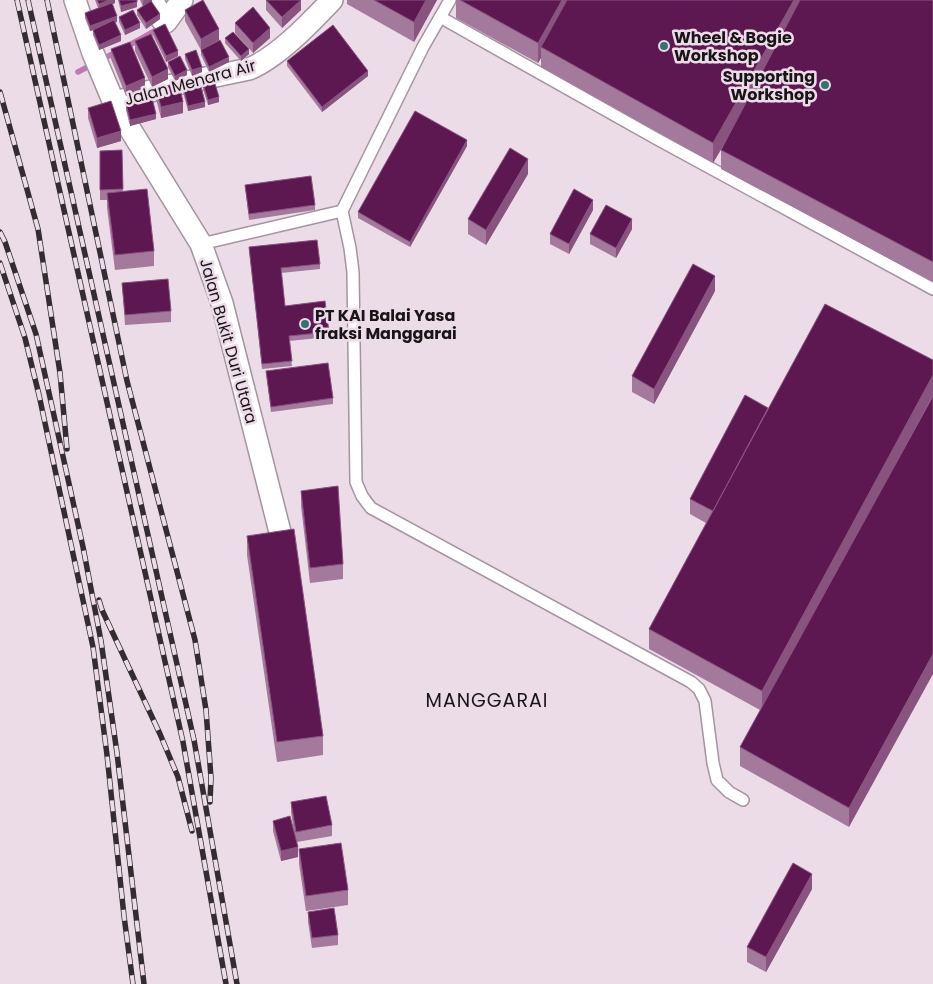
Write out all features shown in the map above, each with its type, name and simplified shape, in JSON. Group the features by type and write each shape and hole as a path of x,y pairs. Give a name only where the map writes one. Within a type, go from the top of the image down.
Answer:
{"street":[{"name":"Jalan Bukit Duri Utara","path":"75,0 93,53 110,94 201,244 222,303 280,532"},
{"path":"153,0 164,22 168,21 182,0"},
{"name":"Jalan Menara Air","path":"110,94 147,91 249,69 273,55 332,0"}],"lane":[{"path":"450,0 423,47 342,211 353,272 356,482 362,496 371,508 691,682 699,689 705,700 717,780 729,792 743,800"},
{"path":"440,17 657,139 933,289"},
{"path":"201,244 342,211"}],"building":[{"path":"97,0 109,0 99,4"},
{"path":"119,0 137,0 137,2 121,6"},
{"path":"203,0 219,29 201,39 185,10"},
{"path":"266,0 301,0 282,17"},
{"path":"374,0 426,0 414,22"},
{"path":"460,0 562,0 538,43"},
{"path":"567,0 794,0 713,143 541,47"},
{"path":"800,0 933,0 933,262 721,150"},
{"path":"151,1 160,14 146,23 137,10"},
{"path":"112,3 117,16 90,26 85,13"},
{"path":"253,7 270,28 253,43 235,23"},
{"path":"133,10 140,23 125,30 119,17"},
{"path":"114,20 121,35 99,45 93,30"},
{"path":"165,24 178,51 166,56 153,30"},
{"path":"333,25 368,71 322,107 287,61"},
{"path":"233,32 249,49 241,56 225,38"},
{"path":"151,34 168,69 152,77 135,41"},
{"path":"220,40 229,57 209,67 201,50"},
{"path":"130,42 145,78 126,86 111,49"},
{"path":"196,50 202,67 192,70 185,54"},
{"path":"180,56 187,70 175,76 168,62"},
{"path":"213,77 219,97 208,100 202,81"},
{"path":"179,83 183,102 161,107 156,88"},
{"path":"200,83 205,102 188,106 183,87"},
{"path":"152,98 156,114 130,120 126,104"},
{"path":"111,101 121,131 97,138 88,108"},
{"path":"415,111 467,140 410,242 358,212"},
{"path":"510,148 528,159 486,230 468,219"},
{"path":"122,150 123,189 100,190 100,151"},
{"path":"311,176 315,205 249,214 245,185"},
{"path":"147,189 154,251 115,255 107,193"},
{"path":"574,189 593,200 569,244 550,234"},
{"path":"606,205 632,219 616,248 590,234"},
{"path":"317,240 320,264 281,268 285,306 325,301 329,332 289,336 292,361 262,364 249,247"},
{"path":"693,264 715,276 654,389 632,376"},
{"path":"168,279 171,311 125,315 122,283"},
{"path":"825,304 933,360 933,375 762,691 649,629"},
{"path":"328,363 333,398 271,407 266,371"},
{"path":"745,395 768,408 713,511 690,499"},
{"path":"933,396 933,654 849,808 740,747"},
{"path":"338,486 343,564 310,568 301,491"},
{"path":"294,529 323,736 277,742 247,536"},
{"path":"326,796 332,825 296,832 291,802"},
{"path":"290,816 298,847 281,851 273,821"},
{"path":"341,843 348,890 306,896 299,849"},
{"path":"793,863 812,874 766,957 747,947"},
{"path":"334,908 338,935 312,938 308,912"}],"waterway":[{"path":"126,47 160,28"},
{"path":"78,72 118,51"}],"railway":[{"path":"17,0 183,742 226,984"},
{"path":"28,0 194,740 237,984"},
{"path":"47,0 127,381 195,640 206,710 211,778 210,802"},
{"path":"0,92 38,229 60,373 67,449"},
{"path":"0,232 36,334 83,547 101,641 117,753 144,984"},
{"path":"0,263 25,338 39,395 93,647 133,984"},
{"path":"99,600 178,777 192,831"}],"place":[{"name":"Wheel & Bogie Workshop","path":"664,46"},
{"name":"Supporting Workshop","path":"825,85"},
{"name":"PT KAI Balai Yasa fraksi Manggarai","path":"305,324"}],"district":[{"name":"MANGGARAI","path":"487,700"}]}
